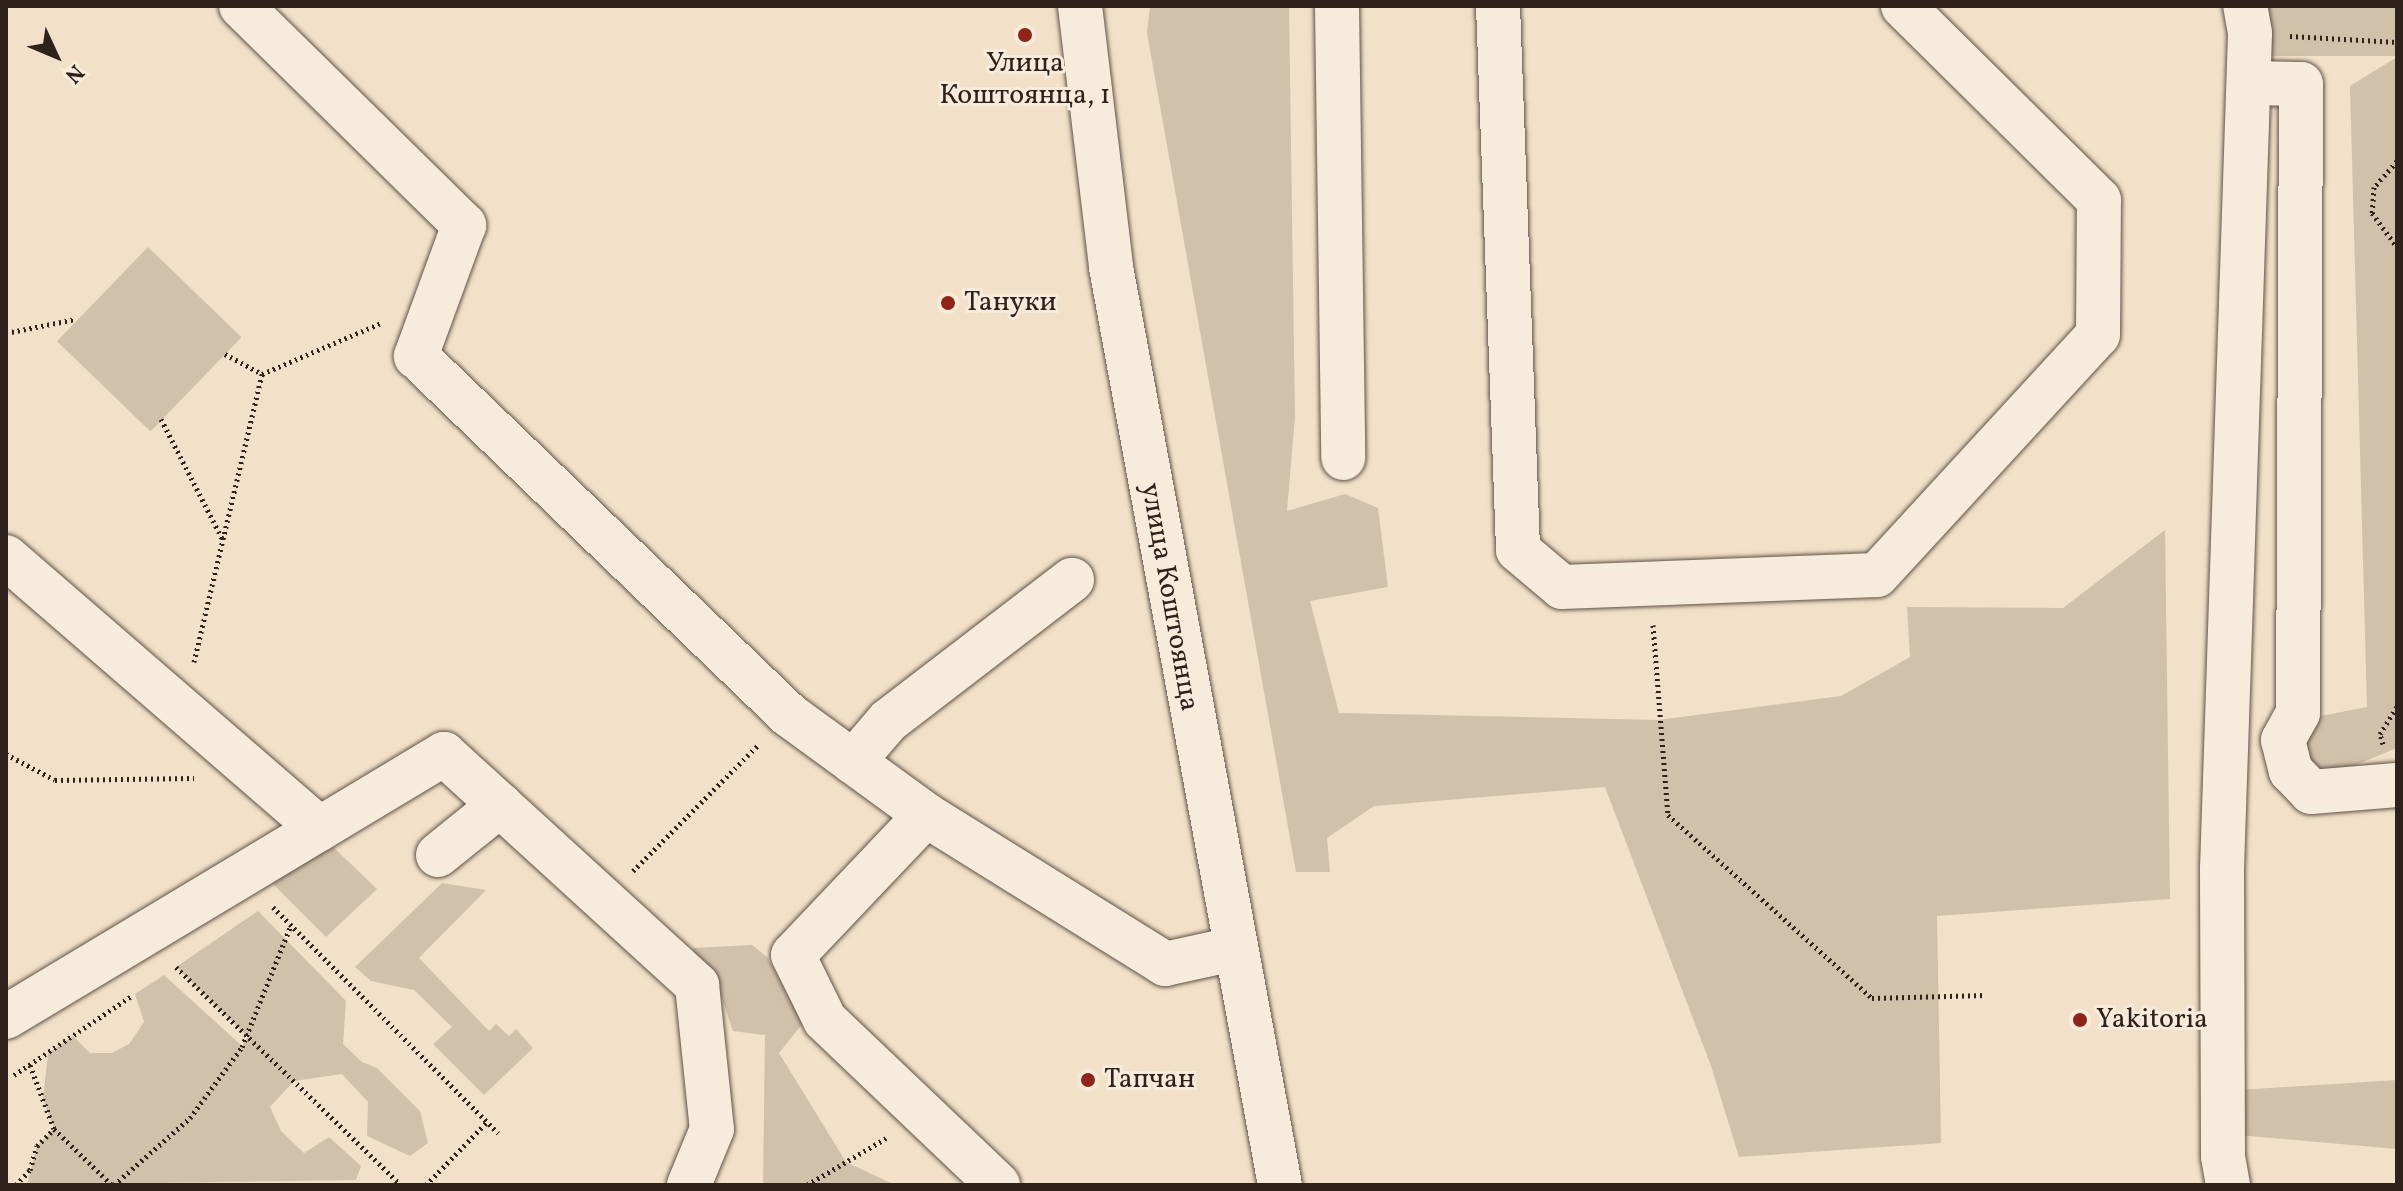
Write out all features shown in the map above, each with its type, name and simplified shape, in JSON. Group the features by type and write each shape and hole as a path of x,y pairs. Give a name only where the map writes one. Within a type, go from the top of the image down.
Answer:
{"street":[{"path":"241,6 464,225 416,356 789,715 926,815 1165,964 1233,949"},
{"name":"улица Коштоянца","path":"1080,6 1111,267 1233,949 1280,1185"},
{"path":"1337,6 1343,458"},
{"path":"1498,6 1518,550 1562,587 1650,581 1877,575 2098,335 2099,200 1903,6"},
{"path":"2228,1185 2223,1156 2222,869 2249,83 2248,20"},
{"path":"2249,83 2301,84 2298,713 2283,740 2291,771 2311,792 2397,785"},
{"path":"6,557 320,829"},
{"path":"853,762 888,721 1072,580"},
{"path":"6,1017 444,754 697,985 712,1129 689,1185"},
{"path":"438,855 500,805"},
{"path":"926,815 793,955 825,1020 998,1185"}],"path":[{"path":"2248,20 2397,42"},
{"path":"2397,161 2374,187 2372,213 2397,247"},
{"path":"6,333 76,319"},
{"path":"262,374 346,337"},
{"path":"225,354 262,374"},
{"path":"183,710 262,374"},
{"path":"161,419 223,539"},
{"path":"1650,581 1668,815 1872,998 1986,995"},
{"path":"604,900 789,715"},
{"path":"6,754 55,780 261,777"},
{"path":"258,911 269,903 498,1133"},
{"path":"30,1065 54,1129 113,1185 190,1118 248,1037 291,925"},
{"path":"164,975 187,959"},
{"path":"176,967 401,1185"},
{"path":"14,1075 144,988"},
{"path":"807,1185 925,1115"},
{"path":"426,1185 487,1122"},
{"path":"16,1185 30,1170 37,1146 54,1129"}],"shaded area":[{"path":"1150,6 1289,6 1295,417 1287,511 1345,494 1378,508 1388,587 1310,601 1339,713 1658,720 1841,696 1910,657 1907,607 2063,608 2165,530 2170,899 1937,916 1941,1143 1739,1157 1711,1066 1605,787 1374,806 1327,838 1330,872 1296,872 1147,33"},
{"path":"2268,6 2397,6 2397,56 2268,56"},
{"path":"2397,57 2397,748 2324,778 2303,754 2316,717 2367,707 2350,86"},
{"path":"148,247 242,337 151,432 57,341"},
{"path":"328,842 377,889 326,937 270,881"},
{"path":"442,883 486,890 419,958 489,1031 496,1024 509,1036 516,1029 533,1048 484,1095 433,1044 452,1027 414,990 371,981 355,967"},
{"path":"258,911 346,1001 343,1044 362,1062 377,1068 420,1111 428,1143 410,1156 367,1136 368,1102 342,1074 294,1081 270,1107 281,1131 304,1153 329,1137 361,1166 356,1180 27,1185 37,1146 54,1129 43,1099 48,1053 73,1036 90,1053 112,1053 129,1044 144,1022 135,994 164,975 242,1046 248,1037 176,967"},
{"path":"752,945 767,957 803,1023 779,1053 846,1162 895,1185 763,1185 765,1035 733,1031 717,984 692,948"},
{"path":"2397,1080 2397,1149 2238,1135 2238,1090"}],"place":[{"name":"Улица Коштоянца, 1","path":"1025,35"},
{"name":"Тануки","path":"948,303"},
{"name":"Yakitoria","path":"2080,1020"},
{"name":"Тапчан","path":"1088,1080"}]}
